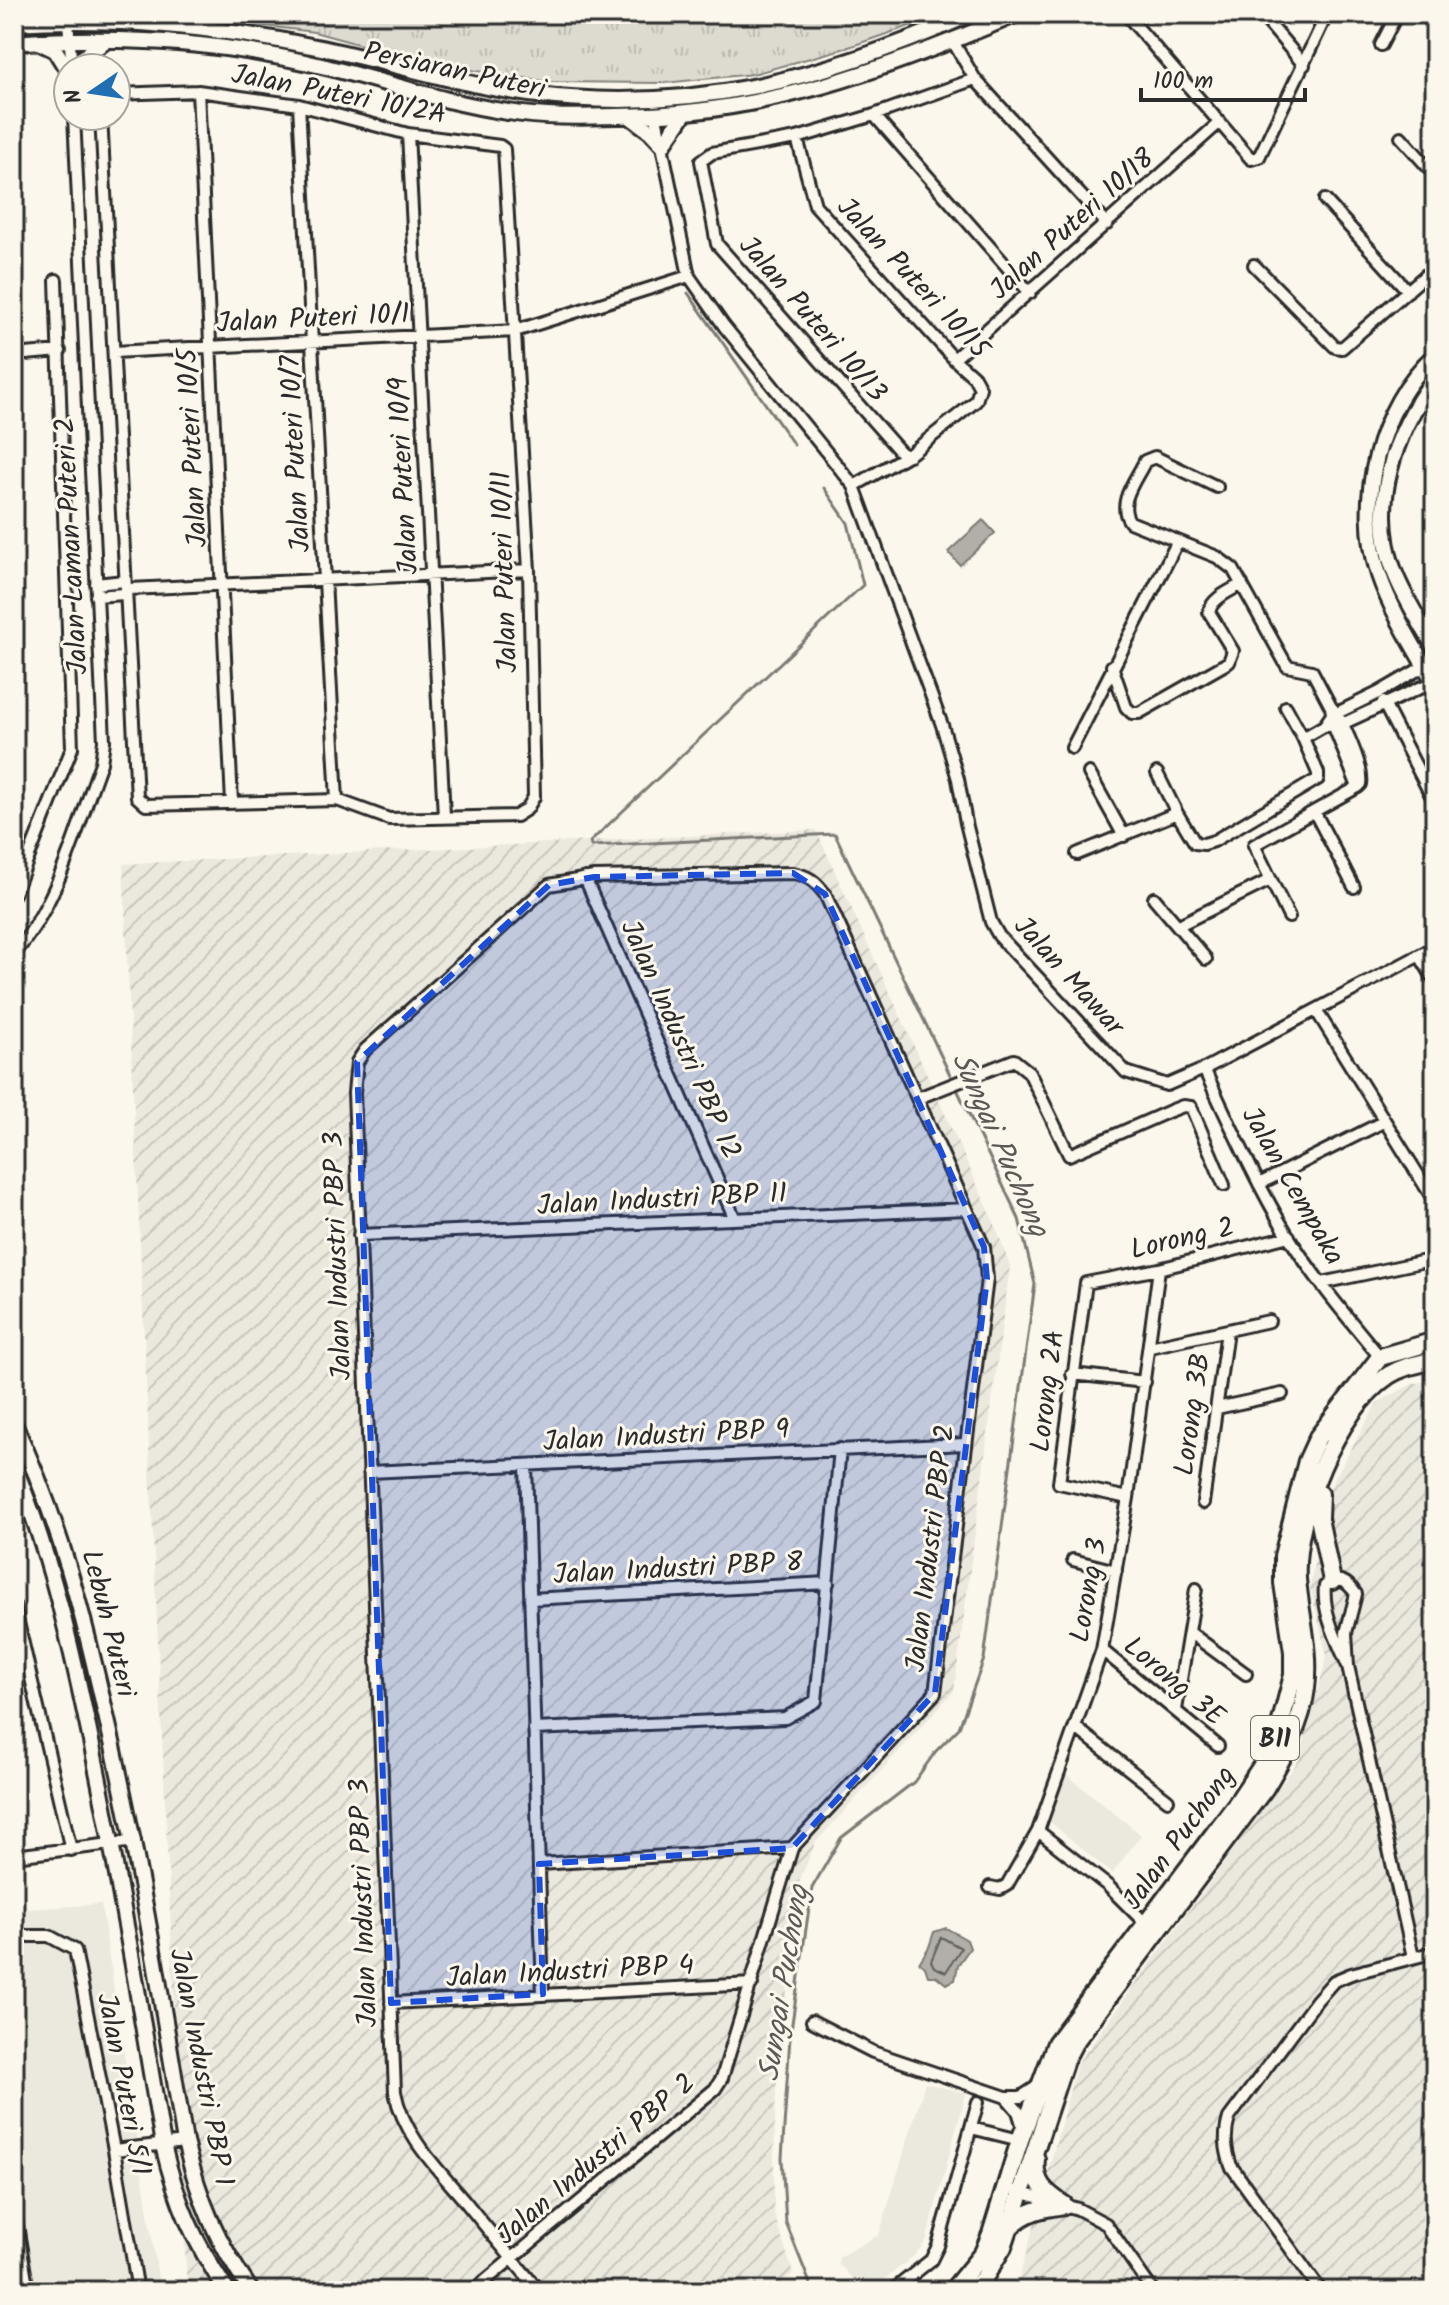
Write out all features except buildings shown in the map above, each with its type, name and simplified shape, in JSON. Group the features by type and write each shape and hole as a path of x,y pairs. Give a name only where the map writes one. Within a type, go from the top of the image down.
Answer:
{"main road":[{"name":"Persiaran Puteri","path":"14,23 118,21 248,35 318,48 471,85 533,94 615,99 678,98 749,89 808,76 871,56 971,14"},
{"name":"Persiaran Puteri","path":"14,43 70,40 179,42 328,67 423,95 510,113 562,117 656,117 800,94 885,67 1017,14"},
{"path":"36,41 57,52"},
{"path":"91,52 104,42"},
{"path":"615,99 647,110 656,117 678,98"},
{"path":"630,117 663,145 684,114"},
{"path":"1435,355 1406,389 1385,430 1377,452 1371,513 1372,548 1379,573 1430,663 1435,682"},
{"path":"1435,378 1397,442 1384,505 1386,545 1394,573 1435,648"},
{"path":"1380,1357 1394,1350 1435,1341"},
{"name":"Jalan Puchong","path":"972,2291 996,2260 1010,2227 1013,2190 1038,2086 1056,2043 1251,1783 1278,1733 1293,1675 1293,1652 1283,1583 1287,1531 1307,1461 1318,1437 1380,1357"},
{"name":"Jalan Puchong","path":"1027,2136 1074,2043 1265,1788 1289,1743 1306,1693 1308,1675 1297,1577 1298,1550 1304,1522 1337,1433 1353,1410 1377,1385 1403,1368 1435,1360"},
{"name":"Lebuh Puteri","path":"14,1424 43,1487 74,1580 135,1841"},
{"path":"1326,1457 1318,1504 1332,1581"},
{"name":"Lebuh Puteri","path":"14,1466 41,1535 64,1615 106,1845"},
{"name":"Jalan Industri PBP 1","path":"135,1841 185,2142 207,2217 251,2291"},
{"name":"Jalan Industri PBP 1","path":"106,1845 163,2145 183,2215 227,2291"},
{"path":"1027,2136 1037,2180 1044,2192 1064,2205"},
{"name":"Jalan Puchong","path":"952,2291 983,2253 1013,2190"},
{"path":"1010,2227 1028,2213 1064,2205"}],"street":[{"path":"1126,14 1251,159 1259,157 1327,14"},
{"path":"1261,14 1304,65"},
{"path":"1381,45 1397,14"},
{"path":"68,22 71,52"},
{"path":"952,40 975,79 1107,224"},
{"name":"Jalan Puteri 10/13","path":"903,453 717,244 701,161 712,153 797,138 874,115 975,79"},
{"name":"Jalan Puteri 10/2A","path":"132,93 198,91 299,105 408,134 504,149"},
{"name":"Jalan Puteri 10/5","path":"198,91 232,803"},
{"name":"Jalan Puteri 10/7","path":"299,105 337,800"},
{"path":"874,115 1030,293"},
{"path":"656,117 689,276"},
{"name":"Jalan Puteri 10/18","path":"954,359 1220,122"},
{"name":"Jalan Laman Puteri 2","path":"14,954 33,932 50,899 101,763 104,741 75,132"},
{"path":"102,132 137,797 146,805 337,800 389,819 444,816"},
{"name":"Jalan Puteri 10/9","path":"408,134 444,816"},
{"path":"1401,137 1435,175"},
{"name":"Jalan Puteri 10/15","path":"797,138 815,205 954,359 974,377 980,388 976,401 913,453 903,453"},
{"name":"Jalan Puteri 10/11","path":"444,816 516,816 527,809 534,797 529,570 504,149"},
{"path":"1325,200 1408,291"},
{"path":"1254,265 1335,347 1342,348 1435,267"},
{"name":"Jalan Puteri 10/1","path":"114,352 515,331 689,276"},
{"name":"Jalan Mawar","path":"689,276 724,326 854,486 942,725 958,779 991,922 999,936 1126,1072 1167,1085 1204,1069 1435,947"},
{"path":"14,894 72,748 56,280"},
{"path":"14,355 60,351"},
{"path":"854,486 903,453"},
{"path":"1217,487 1155,457 1145,461 1123,504 1124,514 1130,522 1217,557 1233,569 1287,666 1312,671 1361,771 1358,787 1254,845 1289,917"},
{"path":"1072,748 1177,543"},
{"path":"96,584 126,588 529,570"},
{"path":"1112,666 1126,707 1132,713 1139,713 1229,662 1233,651 1209,607 1242,584"},
{"path":"96,596 126,588"},
{"path":"1303,738 1430,663"},
{"path":"1333,719 1385,706 1435,682"},
{"path":"1378,693 1435,803"},
{"path":"1157,773 1195,843 1214,841 1318,779 1303,738 1286,707"},
{"path":"1089,773 1124,836"},
{"path":"1077,854 1177,813"},
{"path":"1315,813 1354,887"},
{"name":"Jalan Industri PBP 3","path":"535,2286 408,2130 395,2092 359,1235 354,1093 357,1062 365,1050 549,885 585,878 793,873 806,876 817,883 825,894 967,1209"},
{"name":"Jalan Industri PBP 12","path":"585,878 735,1219"},
{"path":"1179,925 1270,880"},
{"path":"1154,898 1206,959"},
{"path":"1420,956 1435,981"},
{"path":"1316,1010 1435,1202"},
{"path":"918,1098 1014,1060 1029,1072 1069,1155 1170,1111 1183,1106 1191,1107 1224,1185"},
{"name":"Jalan Cempaka","path":"1204,1069 1259,1184 1289,1236 1380,1357"},
{"path":"1259,1184 1385,1121"},
{"name":"Jalan Industri PBP 11","path":"359,1235 967,1209"},
{"name":"Jalan Industri PBP 2","path":"473,2291 715,2089 722,2078 792,1848 935,1693 987,1279 984,1247 967,1209"},
{"name":"Lorong 2","path":"1086,1283 1159,1269 1289,1236"},
{"path":"1322,1283 1435,1259"},
{"name":"Lorong 3","path":"990,1887 1000,1889 1007,1885 1038,1831 1102,1650 1128,1498 1159,1269"},
{"name":"Lorong 2A","path":"1086,1283 1059,1483 1128,1498"},
{"path":"1150,1347 1269,1321"},
{"name":"Lorong 3B","path":"1203,1503 1227,1331"},
{"path":"1072,1374 1145,1382"},
{"path":"1217,1408 1282,1394"},
{"name":"Jalan Industri PBP 9","path":"369,1472 965,1444"},
{"path":"534,1729 785,1718 816,1701 840,1449"},
{"path":"526,1465 543,1994"},
{"path":"1073,1560 1116,1571"},
{"path":"1348,1666 1336,1639 1324,1595 1325,1586 1332,1581 1341,1580 1350,1585 1356,1594 1346,1633 1348,1666 1413,1957"},
{"name":"Jalan Industri PBP 8","path":"530,1599 828,1583"},
{"path":"1176,1710 1196,1589"},
{"path":"14,1605 71,1850"},
{"path":"1189,1632 1246,1674"},
{"name":"Lorong 3E","path":"1102,1650 1218,1746"},
{"path":"1075,1727 1168,1800"},
{"path":"1038,1831 1108,1886 1147,1925"},
{"path":"14,1856 135,1841"},
{"path":"539,1864 792,1848"},
{"name":"Jalan Puteri 5/1","path":"14,1936 49,1936 75,1950 138,2291"},
{"path":"1321,2291 1231,2166 1225,2131 1229,2118 1334,1981 1435,1952"},
{"name":"Jalan Industri PBP 4","path":"391,2003 752,1984"},
{"path":"812,2021 873,2052 1006,2097 1021,2097 1038,2086"},
{"path":"971,2128 1027,2136 1018,2111 1006,2097"},
{"path":"892,2291 931,2260 938,2246 978,2102"},
{"path":"114,2150 185,2142"},
{"path":"1013,2190 1078,2209 1106,2224 1153,2291"},
{"path":"14,2208 28,2291"},
{"path":"908,2279 917,2291"},
{"path":"521,2291 535,2286"}],"highlighted area":[{"path":"793,873 825,894 984,1247 987,1279 935,1693 792,1848 539,1864 543,1994 391,2003 357,1062 549,885 594,877"}],"shaded area":[{"path":"816,830 994,1222 1010,1266 954,1691 815,1843 799,1882 776,2090 774,2156 774,2214 793,2273 772,2291 187,2291 123,864"},
{"path":"1435,1380 1435,2291 1006,2291 1020,2276 1077,2064 1299,1760 1327,1656 1310,1587 1327,1492 1377,1403 1412,1384"},
{"path":"1063,1772 1141,1835 1112,1874 1047,1819"},
{"path":"101,1904 160,2291 14,2291 14,1910"},
{"path":"925,2083 966,2093 926,2241 915,2255 870,2291 864,2291 838,2263 839,2257 879,2235"}],"green space":[{"path":"170,14 944,14 846,48 753,74 664,83 550,82 431,64 314,32"}],"water":[{"path":"983,520 995,533 960,565 948,552"},
{"path":"946,1928 967,1940 970,1948 958,1965 955,1980 946,1984 936,1976 928,1976 925,1967 919,1963 934,1932"}],"waterway":[{"name":"Sungai Puchong","path":"688,293 794,445"},
{"name":"Sungai Puchong","path":"813,2291 786,2223 782,2158 790,2037 812,1888 841,1838 914,1782 936,1751 959,1728 984,1659 1035,1284 1019,1219 835,834 591,846 590,842 863,585 848,523 824,488"}]}
